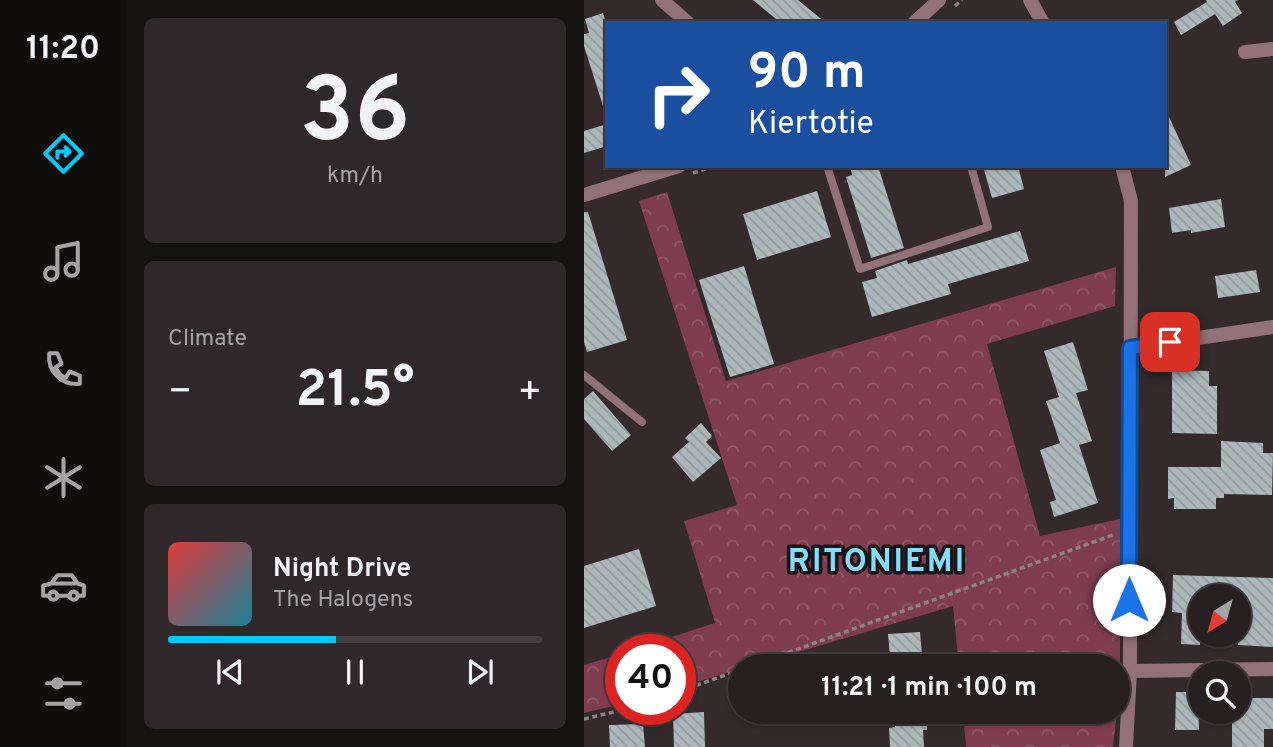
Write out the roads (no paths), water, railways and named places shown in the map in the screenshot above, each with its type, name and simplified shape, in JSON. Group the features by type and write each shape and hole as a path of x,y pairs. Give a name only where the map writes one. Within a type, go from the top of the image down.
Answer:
{"street":[{"path":"662,0 686,21"},
{"path":"916,21 939,0"},
{"path":"1030,0 1042,21"},
{"path":"1245,52 1272,49"},
{"path":"584,194 672,168"},
{"path":"1123,168 1131,201 1130,654"},
{"path":"1130,348 1272,327"},
{"path":"1130,671 1272,669"},
{"path":"1126,747 1127,724"}],"lane":[{"path":"828,168 859,269 988,227 972,168"},
{"path":"584,375 642,422"}],"district":[{"name":"RITONIEMI","path":"877,560"}]}
